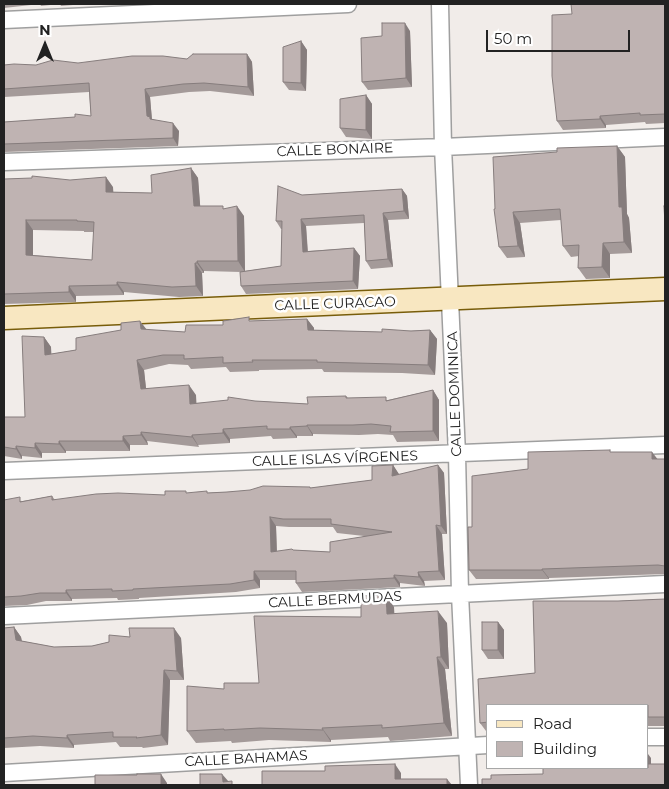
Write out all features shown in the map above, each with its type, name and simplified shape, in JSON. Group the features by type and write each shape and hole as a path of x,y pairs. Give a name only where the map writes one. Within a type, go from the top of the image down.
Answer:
{"main road":[{"name":"CALLE CURACAO","path":"4,318 665,289"}],"street":[{"path":"4,20 348,4"},
{"name":"CALLE DOMINICA","path":"440,4 443,147 458,454 460,594 469,785"},
{"name":"CALLE BONAIRE","path":"4,162 443,147 665,137"},
{"name":"CALLE ISLAS VÍRGENES","path":"4,471 665,445"},
{"name":"CALLE BERMUDAS","path":"4,616 665,584"},
{"path":"649,738 665,737"},
{"name":"CALLE BAHAMAS","path":"4,773 487,745"}],"building":[{"path":"571,4 665,4 665,114 640,115 640,113 600,116 600,119 557,121 552,76 552,15 572,14"},
{"path":"382,23 405,23 406,78 362,82 361,38 382,36"},
{"path":"301,41 301,83 283,82 283,47"},
{"path":"193,54 247,54 248,87 204,83 145,89 147,116 150,119 173,123 173,138 4,144 4,122 75,117 75,114 91,116 89,83 4,89 4,65 36,65 53,60 78,63 132,56 163,56 187,59"},
{"path":"366,95 366,130 340,128 340,99"},
{"path":"617,146 619,207 622,207 624,242 603,243 602,267 578,268 579,245 563,246 560,209 513,212 518,246 499,247 494,209 493,157 557,152 557,148"},
{"path":"191,168 194,206 223,206 223,209 237,206 238,261 197,261 195,263 196,286 172,287 117,282 117,285 69,286 69,292 4,294 4,179 32,178 32,176 70,180 106,177 106,192 152,193 151,175","holes":["26,220 94,222 92,260 26,255"]},
{"path":"278,186 302,195 402,189 404,211 383,213 388,259 366,261 364,215 301,219 303,252 354,248 353,281 241,286 240,272 281,266 282,221 276,221"},
{"path":"249,317 249,321 307,319 308,330 382,332 382,329 430,330 428,365 317,362 317,360 252,360 253,362 223,363 223,357 184,359 184,355 163,355 137,360 141,389 189,385 190,404 228,400 228,397 255,401 308,404 307,397 386,397 386,401 433,390 433,431 390,432 391,426 371,424 307,425 290,427 290,429 267,429 267,426 223,429 223,433 192,435 192,437 141,432 141,435 123,436 123,441 59,441 59,444 35,443 35,448 16,446 16,449 4,447 4,417 25,417 22,336 44,337 45,355 76,350 76,338 121,330 121,323 140,321 141,329 185,332 186,325 223,325 223,321"},
{"path":"610,450 610,452 652,452 652,459 665,459 665,566 469,570 468,527 472,527 472,476 528,469 528,452"},
{"path":"393,465 392,476 438,465 441,526 436,525 439,571 418,572 419,577 394,575 394,578 296,583 296,571 254,571 254,580 230,584 112,591 112,589 66,590 66,593 40,593 4,597 4,500 20,497 20,502 52,496 52,500 118,493 165,495 165,491 186,491 186,493 227,492 250,490 263,486 310,488 372,480 372,466","holes":["270,517 283,519 331,519 331,524 392,532 330,542 330,552 292,549 271,552"]},
{"path":"386,595 387,614 438,611 441,657 437,657 444,723 382,728 382,725 322,728 323,730 260,728 187,731 187,686 224,689 224,683 259,683 254,616 361,617 361,596"},
{"path":"665,599 665,717 649,717 649,704 487,704 487,722 480,723 478,679 535,673 533,601"},
{"path":"482,622 498,622 498,650 482,650"},
{"path":"14,627 16,640 54,647 92,646 109,642 109,635 130,637 129,628 174,628 177,671 164,670 161,735 136,738 113,737 113,732 67,735 67,738 33,736 4,738 4,628"},
{"path":"395,764 395,779 447,779 447,785 262,785 262,771 325,771 325,766"},
{"path":"649,764 665,764 665,785 482,785 482,779 491,779 491,775 543,774 543,769 649,769"},
{"path":"161,774 161,785 95,785 95,775"},
{"path":"200,774 222,774 223,782 232,781 232,785 200,785"}]}
